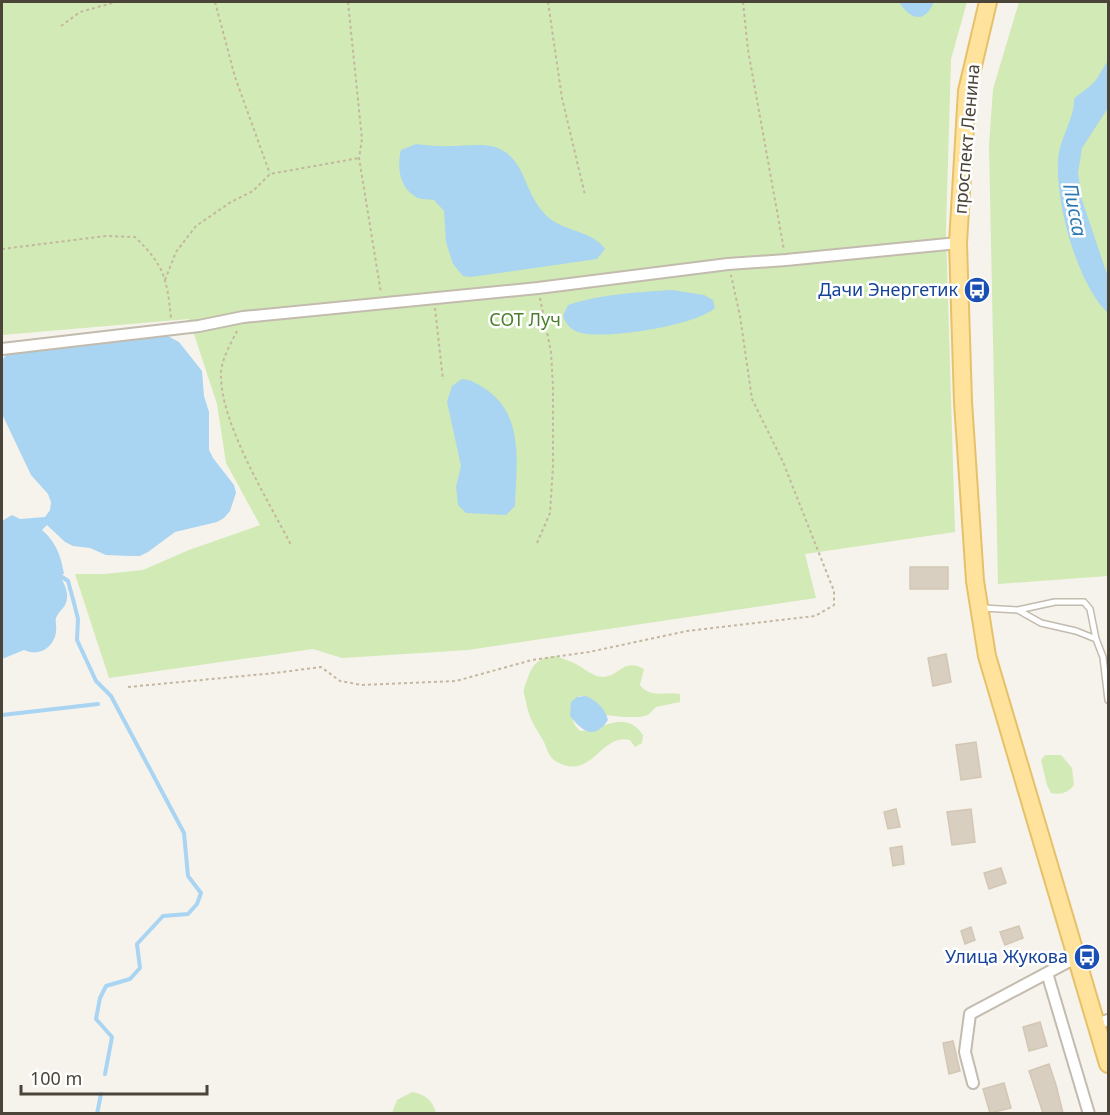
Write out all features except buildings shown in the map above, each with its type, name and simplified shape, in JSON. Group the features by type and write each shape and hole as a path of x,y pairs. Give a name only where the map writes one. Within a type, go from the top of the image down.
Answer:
{"main road":[{"name":"проспект Ленина","path":"988,2 967,91 958,243 963,402 978,608 987,656 1077,957 1102,1022 1108,1064"}],"street":[{"path":"2,349 199,326 243,317 538,288 728,264 958,243"},
{"path":"973,1083 965,1052 970,1014 1077,957"},
{"path":"1047,973 1089,1113"}],"lane":[{"path":"978,608 1018,610 1055,602 1084,602 1090,609 1096,639 1103,657 1108,700"},
{"path":"1018,610 1041,623 1076,631 1096,639"}],"path":[{"path":"62,26 80,12 116,2"},
{"path":"215,2 236,77 270,174"},
{"path":"348,2 362,139 359,158 383,303"},
{"path":"549,2 562,98 585,195"},
{"path":"743,2 748,50 786,260"},
{"path":"165,280 176,252 196,226 231,202 253,191 270,174 359,158"},
{"path":"2,249 106,236 135,237 160,266 168,289 172,329"},
{"path":"128,687 321,667 340,681 362,685 456,681 532,660 590,652 687,631 815,616 834,606 834,591 824,565 783,462 752,399 740,316 728,264"},
{"path":"537,543 550,513 553,432 551,352 538,288"},
{"path":"434,298 443,380"},
{"path":"243,317 220,372 224,404 243,450 291,545"}],"green space":[{"name":"СОТ Луч","path":"2,2 967,2 951,59 946,231 955,532 805,554 816,598 468,650 342,658 313,649 109,678 75,574 143,570 189,550 260,525 226,463 217,404 189,319 2,335"},
{"path":"1019,2 1108,2 1108,576 998,584 989,145 993,89"},
{"path":"555,656 600,677 610,676 627,666 637,666 644,669 640,685 644,689 653,693 680,694 680,702 656,707 648,715 623,717 606,715 588,697 579,696 573,701 572,713 573,721 580,731 613,723 628,723 636,727 643,735 642,743 635,747 630,740 611,743 588,762 579,766 557,762 550,755 533,722 527,708 524,691 534,665"},
{"path":"1045,755 1061,755 1072,768 1074,785 1067,792 1051,793 1041,760"},
{"path":"412,1092 428,1099 436,1113 392,1113 397,1100"}],"water":[{"path":"899,2 934,2 926,14 917,17 912,16"},
{"name":"Писса","path":"1108,61 1108,108 1082,148 1078,173 1082,200 1108,277 1108,313 1086,282 1077,261 1063,214 1058,170 1059,152 1074,99 1094,82"},
{"path":"416,144 481,145 498,148 507,153 521,171 536,202 549,218 594,239 605,249 597,259 471,277 463,276 453,264 446,242 444,211 434,200 422,199 410,193 403,182 399,163 401,150"},
{"path":"672,290 704,295 713,300 715,308 689,320 627,333 578,332 569,326 563,316 568,305 593,298"},
{"path":"164,334 179,342 202,371 204,396 209,412 209,450 234,485 236,493 230,511 217,522 175,532 140,556 106,555 90,548 73,546 65,542 47,525 42,530 51,539 59,555 64,574 60,575 67,595 66,604 56,618 55,638 49,647 40,652 24,650 2,659 2,521 12,515 20,519 45,517 50,510 51,502 48,494 31,475 2,414 2,360 8,353"},
{"path":"462,379 478,384 499,401 508,414 513,428 517,458 515,506 506,515 466,513 458,505 456,487 461,466 447,402 452,386"},
{"path":"586,696 600,705 608,720 593,732 588,732 579,726 570,716 571,702 577,697"}],"waterway":[{"path":"59,575 68,581 78,619 77,640 96,681 111,696 184,833 188,876 201,893 197,904 188,914 163,916 137,944 140,968 130,979 106,986 100,998 96,1019 112,1037 105,1074"},
{"path":"2,715 98,704"},
{"path":"97,1114 101,1094"}],"place":[{"name":"Дачи Энергетик","path":"977,290"},
{"name":"Улица Жукова","path":"1087,957"}]}
